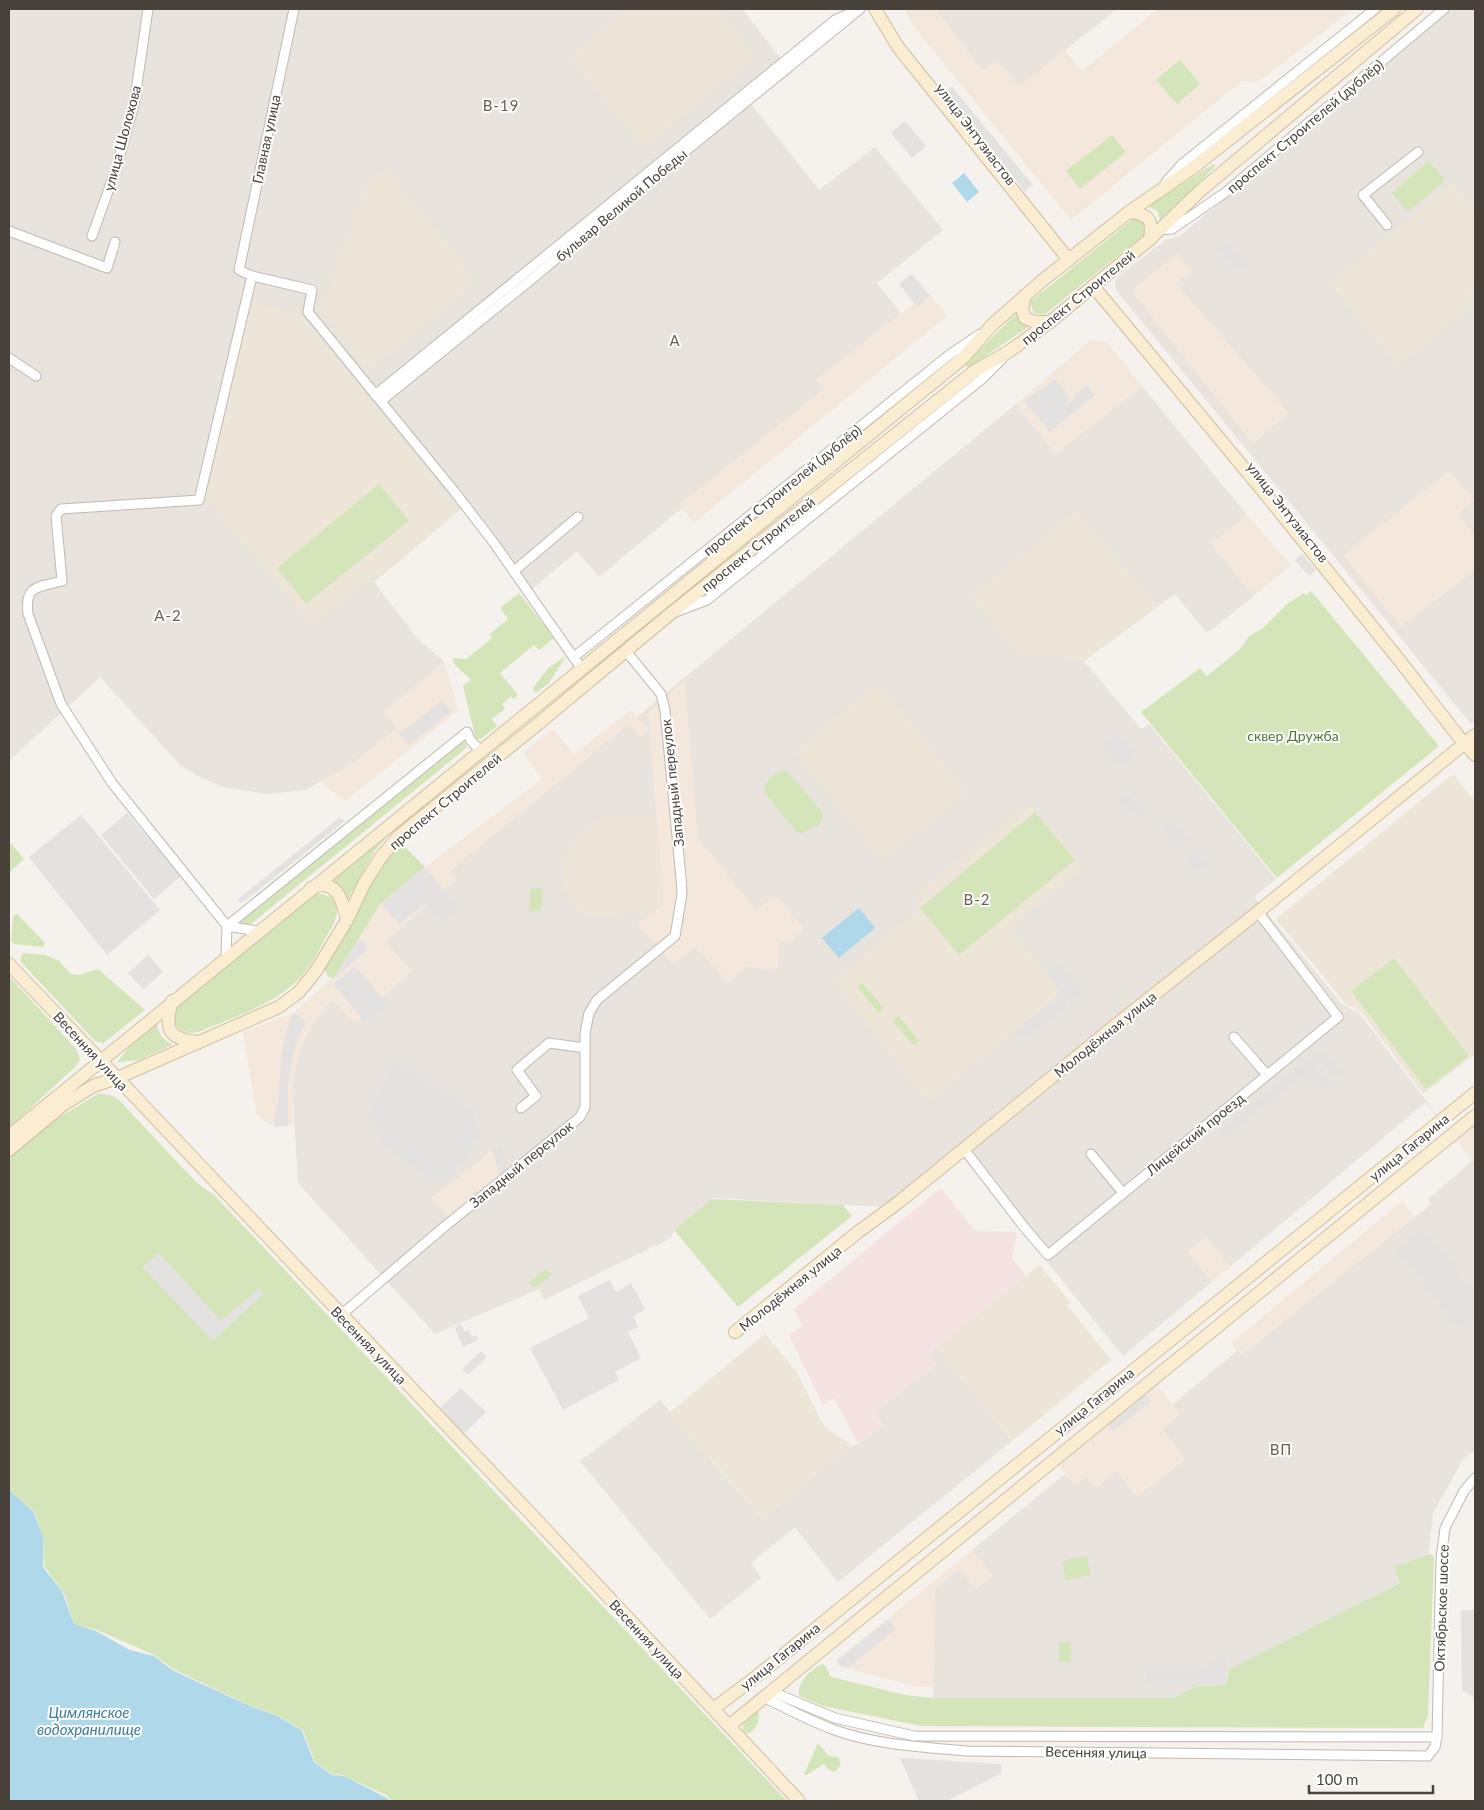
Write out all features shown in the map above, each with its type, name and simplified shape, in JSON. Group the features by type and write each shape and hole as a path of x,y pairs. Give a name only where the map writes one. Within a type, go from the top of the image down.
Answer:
{"street":[{"name":"улица Шолохова","path":"92,236 115,172 134,105 148,9"},
{"name":"Главная улица","path":"252,276 239,270 294,9"},
{"name":"бульвар Великой Победы","path":"378,398 835,20 859,9"},
{"path":"875,9 898,47 1071,258"},
{"name":"улица Энтузиастов","path":"883,9 904,44 942,88 1071,258"},
{"path":"1157,192 1182,164 1375,9"},
{"name":"проспект Строителей","path":"9,1136 226,956 389,826 480,750 578,662 963,358 992,325 1071,258 1129,212 1194,167 1394,9"},
{"name":"проспект Строителей","path":"9,1150 63,1105 93,1086 117,1078 279,1007 299,992 316,971 347,920 364,884 381,857 399,836 669,615 976,370 1008,352 1050,322 1154,235 1200,191 1418,9"},
{"name":"проспект Строителей (дублёр)","path":"1154,235 1172,230 1226,192 1444,9"},
{"path":"1387,225 1364,195 1418,152"},
{"path":"1129,212 1142,213 1149,219 1154,235"},
{"path":"9,231 107,268 115,242"},
{"path":"226,956 227,926 112,783 61,704 28,614 26,601 30,592 36,588 62,581 56,516 61,509 199,500 252,276 312,290 308,312 463,502 578,662"},
{"name":"улица Энтузиастов","path":"1095,284 1226,433 1302,534 1472,741 1475,755"},
{"path":"1025,296 1022,309 1025,318 1035,322 1050,322"},
{"path":"9,358 36,376"},
{"path":"514,571 578,517"},
{"name":"Западный переулок","path":"341,1315 444,1227 580,1117 585,1107 585,1034 589,1012 598,1000 675,936 682,894 665,710 661,694 626,651"},
{"path":"227,926 467,732 480,750"},
{"name":"Молодёжная улица","path":"735,1332 1472,741"},
{"path":"310,888 324,885 336,891 343,904 347,920"},
{"name":"Лицейский проезд","path":"964,1149 1048,1255 1338,1017 1258,912"},
{"path":"227,926 257,931"},
{"name":"Весенняя улица","path":"9,964 529,1512 800,1801"},
{"path":"172,1001 167,1024 171,1032 185,1040 199,1042"},
{"path":"1234,1036 1268,1075"},
{"path":"521,1108 536,1096 517,1070 549,1043 585,1048"},
{"name":"улица Гагарина","path":"713,1709 757,1676 1475,1093"},
{"name":"улица Гагарина","path":"728,1726 1475,1116"},
{"path":"1091,1154 1123,1193"},
{"name":"Октябрьское шоссе","path":"1436,1747 1438,1737 1441,1558 1445,1528 1464,1491 1475,1478"},
{"path":"757,1676 762,1697"},
{"path":"742,1688 762,1697"},
{"name":"Весенняя улица","path":"762,1697 835,1718 914,1736 1438,1737"},
{"name":"Весенняя улица","path":"762,1697 832,1729 854,1736 911,1747 968,1751 1428,1756 1436,1747"}],"shaded area":[{"path":"9,9 742,9 792,73 751,104 819,190 875,147 943,230 877,283 901,313 817,379 825,389 680,505 682,508 599,577 577,551 531,590 467,504 374,582 417,638 445,662 384,712 398,728 343,770 305,790 266,794 223,787 198,776 180,765 100,677 9,761"},
{"path":"627,9 717,9 755,56 643,147 570,57"},
{"path":"904,9 935,9 983,71 996,60 1019,86 1065,50 1082,71 1158,9 1353,9 1258,82 1242,81 1071,220 915,28"},
{"path":"935,9 1117,9 1019,87 983,71"},
{"path":"1452,9 1475,9 1475,721 1471,724 1116,290 1115,283 1116,279 1124,272 1165,240 1180,236"},
{"path":"952,87 1033,185 1025,192 946,91"},
{"path":"905,121 926,146 912,158 891,133"},
{"path":"386,169 463,264 461,266 474,284 368,370 322,308 364,187"},
{"path":"1450,185 1454,185 1475,212 1475,272 1467,309 1398,365 1330,284"},
{"path":"1227,242 1246,266 1238,273 1219,249"},
{"path":"1177,254 1192,271 1176,284 1289,413 1253,444 1134,294 1136,286"},
{"path":"912,274 930,296 917,307 899,284"},
{"path":"928,292 947,316 694,523 679,505 824,389 817,379"},
{"path":"251,302 301,314 459,510 374,579 372,577 312,625 204,495"},
{"path":"1091,340 1107,342 1142,386 1056,454 1016,404"},
{"path":"1055,379 1070,397 1065,401 1067,404 1075,399 1073,396 1087,385 1095,395 1050,432 1024,401"},
{"path":"1142,386 1247,515 1211,543 1254,596 1207,633 1175,594 1084,661 1141,729 1149,724 1276,879 1254,897 1343,1005 1359,1013 1475,1164 1475,1450 1463,1460 1433,1513 1427,1569 1173,1698 933,1698 935,1589 959,1569 992,1576 972,1550 1065,1474 1075,1485 1086,1477 1117,1471 1137,1497 1162,1429 1180,1414 1173,1404 1238,1350 1242,1354 1431,1204 1428,1199 1472,1161 1426,1102 1230,1267 1206,1237 1188,1252 1212,1282 1123,1356 955,1148 886,1207 712,1198 674,1230 671,1238 544,1300 539,1289 435,1334 298,1183 292,1086 300,1049 313,1023 331,1000 355,1022 411,971 385,942 456,879 450,871 1016,404 1056,454"},
{"path":"1449,471 1474,500 1458,514 1475,537 1475,570 1401,627 1343,555"},
{"path":"1077,511 1156,607 1084,660 1020,655 971,597"},
{"path":"1247,515 1291,565 1254,596 1211,543"},
{"path":"1302,554 1316,570 1309,576 1295,560"},
{"path":"445,662 458,711 345,801 320,782 343,770 398,729 384,712"},
{"path":"685,680 698,838 756,910 775,895 804,929 791,943 779,942 778,970 747,967 728,982 695,947 673,964 637,924 663,904 648,713"},
{"path":"878,684 967,793 882,860 795,752"},
{"path":"442,700 452,711 409,745 399,734"},
{"path":"631,710 648,730 640,738 629,724 450,871 456,879 385,942 411,971 354,1022 331,1000 313,1023 300,1050 292,1085 293,1124 274,1127 257,1115 243,1032 293,1013 335,976 381,903 425,867 542,779 523,753 553,729 574,754"},
{"path":"1117,732 1136,755 1121,767 1102,744"},
{"path":"1453,774 1475,802 1475,1054 1423,1094 1361,1012 1346,1004 1276,919"},
{"path":"1127,794 1146,814 1143,818 1122,806 1118,801"},
{"path":"1030,804 1084,867 1009,928 1061,993 928,1101 834,982 918,911 916,894"},
{"path":"127,813 181,876 154,899 101,835"},
{"path":"81,815 160,910 107,955 29,857"},
{"path":"655,815 663,904 651,913 623,912 622,918 582,914 562,887 566,850 603,816"},
{"path":"339,818 345,821 241,904 238,899"},
{"path":"1172,821 1189,840 1177,848 1163,827"},
{"path":"1197,851 1207,865 1197,873 1187,859"},
{"path":"425,867 459,908 442,922 426,903 399,925 381,903"},
{"path":"359,939 366,943 367,950 336,977 335,976"},
{"path":"148,955 163,972 143,989 128,973"},
{"path":"1058,963 1083,993 1070,1003 1046,972"},
{"path":"355,966 387,1003 365,1022 333,984"},
{"path":"1060,995 1068,1005 1023,1041 1015,1031"},
{"path":"293,1013 306,1021 295,1047 288,1084 288,1126 274,1127 282,1052"},
{"path":"1321,1048 1342,1074 1336,1079 1321,1060 1315,1065 1331,1086 1325,1091 1316,1080 1308,1085 1301,1076 1225,1138 1219,1131"},
{"path":"394,1062 470,1107 480,1136 450,1180 428,1179 380,1141 386,1134 368,1114"},
{"path":"1475,1124 1475,1163 1456,1139"},
{"path":"500,1144 508,1171 449,1219 432,1197"},
{"path":"500,1144 508,1171 501,1178 492,1149"},
{"path":"941,1188 975,1231 1017,1232 1012,1258 1026,1276 928,1354 936,1365 875,1412 883,1425 858,1444 834,1398 823,1405 789,1335 802,1326 794,1309"},
{"path":"1402,1201 1415,1217 1241,1354 1231,1343"},
{"path":"1423,1230 1461,1274 1459,1276 1475,1294 1475,1314 1458,1328 1422,1283 1423,1281 1396,1250"},
{"path":"1206,1237 1230,1267 1212,1282 1187,1252"},
{"path":"159,1253 221,1321 259,1288 264,1293 213,1341 142,1267"},
{"path":"1040,1265 1070,1302 1067,1305 1111,1360 1012,1441 936,1347"},
{"path":"609,1280 616,1292 631,1283 645,1309 633,1316 638,1327 628,1332 641,1358 615,1372 619,1380 563,1410 530,1348 589,1318 578,1296"},
{"path":"461,1324 465,1332 469,1330 472,1337 476,1335 478,1340 463,1347 454,1327"},
{"path":"765,1334 796,1371 822,1423 831,1432 848,1442 850,1446 762,1519 710,1457 706,1457 670,1412"},
{"path":"936,1347 1012,1441 838,1582 795,1527 751,1563 761,1578 710,1619 580,1461 660,1400 762,1519 850,1446 858,1444 883,1425 874,1412 936,1365 928,1355"},
{"path":"481,1351 487,1357 468,1375 462,1369"},
{"path":"1156,1383 1180,1414 1162,1429 1186,1459 1137,1497 1117,1471 1097,1488 1086,1477 1075,1485 1056,1462"},
{"path":"461,1388 486,1412 463,1435 439,1409"},
{"path":"1144,1392 1151,1402 1113,1431 1106,1422"},
{"path":"972,1550 992,1576 976,1589 959,1569 935,1589 933,1687 913,1686 839,1666 837,1660"},
{"path":"1461,1610 1475,1610 1475,1698 1462,1690"},
{"path":"888,1620 896,1629 848,1668 839,1666 837,1660"},
{"path":"1227,1651 1227,1685 1147,1686 1147,1672 1201,1671"},
{"path":"900,1758 1001,1764 1002,1773 947,1801 919,1801"}],"green space":[{"path":"1180,60 1200,84 1177,104 1156,80"},
{"path":"1112,135 1126,152 1080,189 1066,171"},
{"path":"1429,161 1445,180 1408,212 1392,193"},
{"path":"1213,164 1216,166 1160,220 1157,211 1148,206"},
{"path":"1133,219 1143,219 1146,233 1044,315 1034,313 1031,301"},
{"path":"1018,312 1031,325 968,368 965,364"},
{"path":"379,484 409,521 306,604 277,568"},
{"name":"сквер Дружба","path":"1311,591 1439,746 1277,878 1141,712 1200,668 1207,676 1240,649 1249,636 1262,629 1288,603"},
{"path":"519,593 554,638 539,650 534,645 500,673 518,695 513,699 511,696 502,704 505,709 492,719 497,726 481,739 476,739 463,686 471,680 455,665 452,658 466,659 492,638 490,634 508,619 500,608"},
{"path":"566,656 549,683 536,693 533,688 548,668"},
{"path":"464,739 467,747 465,749 251,924 240,924 238,919"},
{"path":"784,770 789,773 821,811 823,817 819,824 802,834 796,831 765,793 767,781 776,773"},
{"path":"1035,812 1075,860 959,955 920,908"},
{"path":"388,831 391,833 376,849 348,899 342,887 327,880"},
{"path":"9,841 24,859 9,873"},
{"path":"400,842 425,867 381,903 335,976 333,978 328,977 324,969 383,861"},
{"path":"531,888 543,889 541,911 529,911"},
{"path":"313,894 331,897 336,903 337,915 332,928 313,961 294,983 270,1001 199,1032 186,1032 177,1027 174,1017 178,1005"},
{"path":"17,914 45,943 43,947 14,944 11,941 13,918"},
{"path":"23,953 45,955 59,961 71,974 79,975 98,969 145,1010 103,1043 95,1041 20,961"},
{"path":"1394,958 1469,1056 1426,1089 1351,991"},
{"path":"9,976 76,1049 80,1060 75,1067 9,1128"},
{"path":"862,983 884,1008 879,1013 857,987"},
{"path":"899,1016 919,1041 913,1045 893,1021"},
{"path":"157,1023 158,1030 162,1036 172,1045 139,1060 117,1062 131,1045"},
{"path":"99,1093 113,1096 120,1101 195,1181 215,1196 787,1801 392,1801 386,1795 342,1775 332,1774 315,1762 303,1731 279,1716 251,1706 173,1669 154,1655 97,1630 74,1624 64,1593 44,1566 43,1538 34,1511 9,1490 9,1157 44,1127"},
{"path":"711,1199 843,1205 852,1216 738,1307 674,1230"},
{"path":"546,1269 552,1275 534,1288 529,1282"},
{"path":"1431,1554 1434,1558 1428,1716 1423,1728 922,1726 823,1706 799,1696 802,1681 813,1669 822,1664 826,1666 830,1676 835,1678 906,1695 933,1698 1173,1698 1197,1686 1227,1685 1228,1670 1400,1583 1394,1567"},
{"path":"1087,1556 1091,1575 1066,1580 1062,1561"},
{"path":"1059,1642 1071,1642 1071,1662 1059,1662"},
{"path":"756,1709 759,1713 758,1723 751,1733 746,1733 743,1731 743,1719"},
{"path":"818,1743 829,1756 838,1757 841,1764 836,1771 829,1770 824,1764 806,1775 804,1774"}],"water":[{"path":"964,173 979,192 967,202 952,183"},
{"path":"859,908 875,928 839,958 822,938"},
{"name":"Цимлянское водохранилище","path":"9,1490 33,1511 43,1537 43,1567 62,1591 74,1624 96,1631 130,1650 154,1656 172,1670 250,1706 278,1716 302,1731 314,1762 332,1775 344,1776 391,1801 9,1801"}],"district":[{"name":"В-19","path":"501,105"},
{"name":"А","path":"675,340"},
{"name":"А-2","path":"168,615"},
{"name":"В-2","path":"977,899"},
{"name":"ВП","path":"1281,1449"}]}
